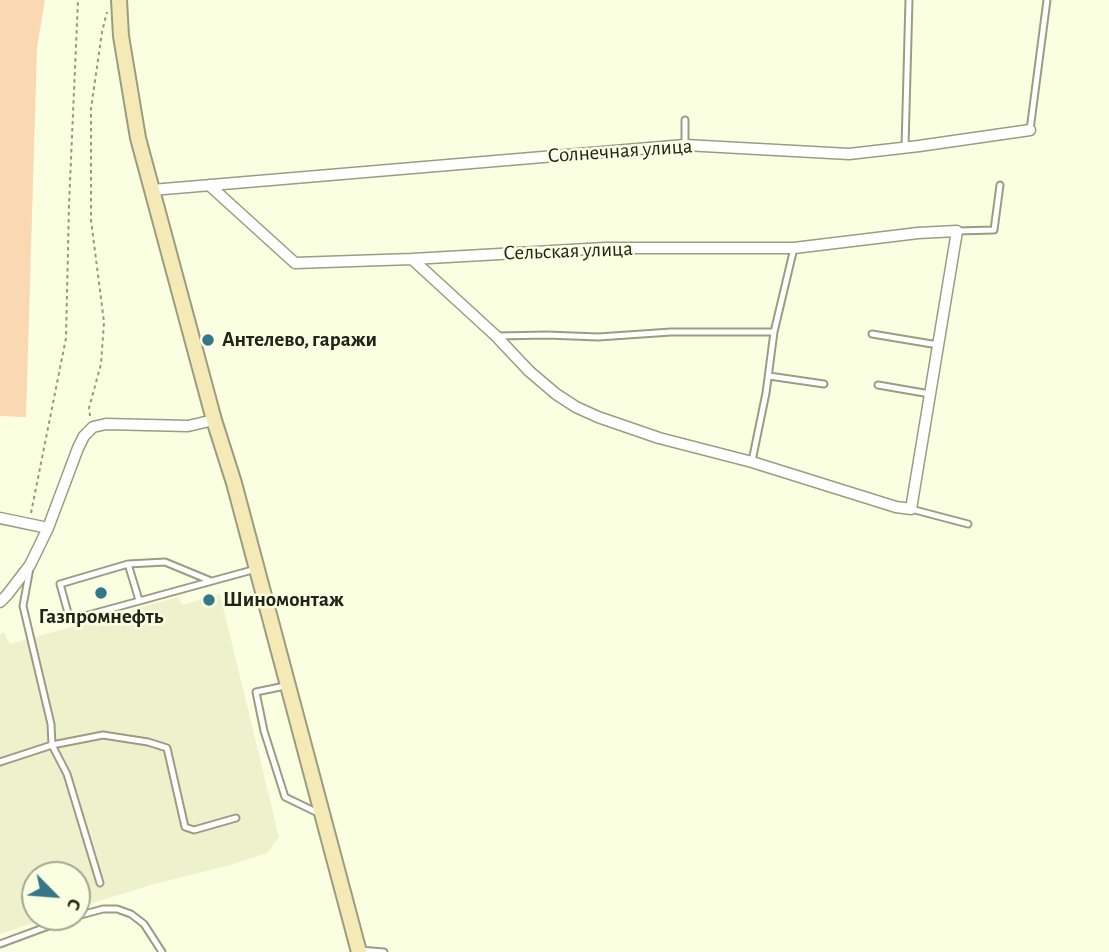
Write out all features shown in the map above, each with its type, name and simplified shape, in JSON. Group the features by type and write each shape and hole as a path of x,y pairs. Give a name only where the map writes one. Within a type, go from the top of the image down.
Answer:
{"main road":[{"path":"114,2 138,138 214,420 234,483 359,951"}],"street":[{"name":"Солнечная улица","path":"152,190 685,145 849,154 1030,130"},
{"name":"Сельская улица","path":"209,185 295,263 604,248 794,248 957,231"},
{"path":"412,259 496,336 529,372 576,407 659,438 752,462 896,507 911,509 957,231"},
{"path":"0,602 30,565 48,528 78,448 93,427 106,424 188,426 214,420"},
{"path":"0,518 48,528"}],"lane":[{"path":"905,147 909,0"},
{"path":"1030,130 1047,0"},
{"path":"685,120 685,145"},
{"path":"957,231 995,230 1000,185"},
{"path":"752,462 769,376 774,332 794,248"},
{"path":"496,336 598,337 671,332 774,332"},
{"path":"872,334 938,345"},
{"path":"769,376 824,384"},
{"path":"878,385 930,394"},
{"path":"911,509 968,524"},
{"path":"211,581 165,562 128,564 60,584 70,620 139,600 211,581 257,568"},
{"path":"128,564 139,600"},
{"path":"30,565 23,606 51,724 52,745 67,774 100,883"},
{"path":"288,685 256,692 264,731 285,797 323,815"},
{"path":"0,762 52,745 103,735 148,742 167,748 185,827 194,830 236,818"},
{"path":"91,912 117,909 131,914 144,924 162,952"},
{"path":"0,944 35,931"},
{"path":"359,951 384,952"}],"path":[{"path":"32,523 31,509 66,338 78,0"},
{"path":"93,427 89,408 100,364 104,322 91,220 91,109 102,32 114,2"}],"shaded area":[{"path":"0,0 45,0 37,47 26,417 0,416"},
{"path":"220,594 279,837 267,853 91,904 91,861 21,861 21,927 0,934 0,634 4,632 10,644 178,597 182,605"}],"place":[{"name":"Антелево, гаражи","path":"208,340"},
{"name":"Газпромнефть","path":"101,593"},
{"name":"Шиномонтаж","path":"209,600"}]}
